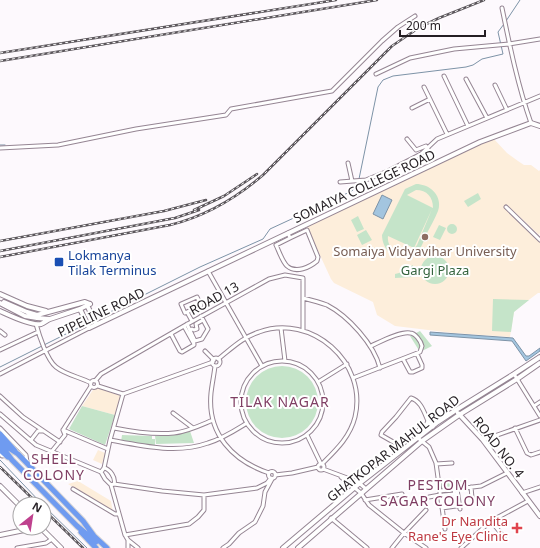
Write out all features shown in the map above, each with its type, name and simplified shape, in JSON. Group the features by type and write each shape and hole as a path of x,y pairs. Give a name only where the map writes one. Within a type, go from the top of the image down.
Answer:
{"highway":[{"path":"0,434 27,464 111,548"},
{"path":"0,440 7,447 18,454"},
{"path":"0,444 12,460 77,526 102,548"},
{"path":"0,450 12,460"},
{"path":"83,521 94,536 107,548"},
{"path":"77,526 82,535 96,548"}],"street":[{"path":"502,8 509,44 524,103 531,123 540,125"},
{"path":"0,148 58,145 136,129 226,115 231,109 332,91 382,41 398,27 415,16"},
{"path":"376,74 410,58 454,49 509,44 540,39"},
{"path":"444,76 468,126"},
{"path":"466,79 487,118"},
{"path":"495,85 507,110"},
{"path":"424,86 447,134"},
{"path":"340,182 366,180 388,171 408,162 428,149 437,139 447,134 540,96"},
{"path":"412,108 430,99"},
{"name":"SOMAIYA COLLEGE ROAD","path":"208,271 480,142 531,123"},
{"path":"407,139 416,150 426,146 428,149"},
{"path":"348,163 353,181"},
{"path":"506,207 540,239"},
{"path":"273,240 287,266 302,270 308,268 317,262 318,257 304,225"},
{"path":"276,245 307,230"},
{"path":"288,233 290,238"},
{"path":"208,271 262,366"},
{"name":"PIPELINE ROAD","path":"0,374 94,321 208,271"},
{"name":"ROAD 13","path":"91,384 101,374 192,321 269,279 285,275 303,278 303,330"},
{"path":"0,294 27,306 39,310 49,311"},
{"path":"187,312 201,305 198,298 181,304 185,313 187,312 192,321"},
{"path":"303,298 328,306 358,330 371,346 380,368"},
{"path":"0,302 37,315 49,311 88,304"},
{"path":"0,302 26,316 50,319"},
{"path":"88,304 94,321"},
{"path":"0,311 15,318 36,324 42,324 50,319 80,309 88,304"},
{"path":"80,309 87,325"},
{"path":"185,325 190,330 196,341 202,339 208,330 201,316"},
{"path":"190,330 197,329 196,324 203,320"},
{"path":"0,414 36,445 101,472 105,479 112,485 204,495 257,488 268,483 273,477 292,474 320,465 336,451 348,436 355,417 357,397 353,378 347,364 338,352 328,343 303,330 273,328 259,332 240,342 214,363 204,365 123,394 98,386 94,388 91,384 55,366 45,350 36,324"},
{"path":"171,334 182,352 194,345 185,325"},
{"path":"281,328 285,361"},
{"path":"0,331 5,335"},
{"path":"0,350 38,332"},
{"path":"353,378 417,354 422,350 421,344 410,332 402,333 371,346"},
{"path":"205,351 218,366 220,363 218,359"},
{"path":"403,359 410,372 413,372 422,368 417,354"},
{"name":"GHATKOPAR MAHUL ROAD","path":"298,548 366,489 420,440 433,426 540,357"},
{"path":"274,361 285,361 299,365 310,372 318,382 322,394 323,406 320,417 314,428 307,435 293,441 280,443 261,437 247,424 242,413 240,402 242,391 246,381 253,372 262,366 274,361"},
{"path":"214,363 211,407 213,420 221,439 230,451 242,461 269,473 273,472 273,477 265,492 264,506 255,522 239,533 223,548"},
{"name":"GHATKOPAR MAHUL ROAD","path":"283,548 360,483 420,440 540,363"},
{"path":"318,382 347,364"},
{"path":"514,374 540,416"},
{"path":"95,381 98,383 98,386"},
{"path":"52,451 65,435 63,430 91,384"},
{"path":"489,390 492,394"},
{"path":"101,472 104,468 123,394"},
{"path":"0,396 23,417 59,442"},
{"path":"428,421 426,425 400,444 395,443 381,435 411,398 420,404 428,421 433,426"},
{"path":"534,406 540,402"},
{"name":"ROAD NO. 4","path":"456,410 483,440 540,516"},
{"path":"173,413 193,428"},
{"path":"114,428 149,434 175,433 213,420"},
{"path":"483,440 540,420"},
{"path":"110,440 171,448 193,447 208,444 221,439 247,424"},
{"path":"0,428 26,455 27,464"},
{"path":"515,428 527,453 531,455 540,452"},
{"path":"31,440 40,430 59,442"},
{"path":"63,430 108,449"},
{"path":"307,435 320,465 324,467 323,469 360,483 366,489"},
{"path":"420,440 429,447 433,454 436,464 440,495 444,507"},
{"path":"0,454 2,456 6,456"},
{"path":"436,464 452,463"},
{"path":"104,468 108,469 115,480 112,485 125,535 128,540 138,548"},
{"path":"269,473 269,476 273,477"},
{"path":"440,491 481,486 507,473"},
{"path":"341,477 361,493 370,505 404,533 426,548"},
{"path":"0,486 12,498"},
{"path":"471,487 472,498"},
{"path":"522,493 540,487"},
{"path":"73,489 115,514 119,514"},
{"path":"444,507 456,506 455,489"},
{"path":"455,489 460,509"},
{"path":"365,500 402,494"},
{"path":"445,529 443,514 444,495 455,494"},
{"path":"125,535 192,523 204,510 204,495"},
{"path":"429,497 440,495"},
{"path":"461,548 492,522 528,501"},
{"path":"392,548 426,510"},
{"path":"318,518 324,524"},
{"path":"331,518 367,548"},
{"path":"492,522 504,537"},
{"path":"0,534 12,532"},
{"path":"49,536 61,548"},
{"path":"17,548 46,543 52,539"},
{"path":"128,540 128,548"}],"shaded area":[{"name":"Somaiya Vidyavihar University","path":"493,138 507,153 518,161 524,165 531,165 539,171 540,170 539,235 508,206 505,208 540,241 540,293 514,311 510,337 453,333 395,326 377,315 373,302 334,283 306,225"},
{"path":"95,387 121,395 115,415 82,406"},
{"path":"98,450 105,453 102,464 93,460"},
{"path":"78,481 111,501 113,513 68,484"}],"green space":[{"path":"416,184 426,186 434,192 439,200 438,211 422,245 415,254 403,257 391,254 384,245 382,235 405,189","holes":["416,190 420,190 431,197 433,208 407,195","432,209 417,245 414,248","388,236 414,248 403,252 394,250 388,242"]},
{"path":"478,193 481,199 468,207 464,201"},
{"path":"358,216 364,229 357,232 351,220"},
{"path":"452,224 457,229 452,234 447,229"},
{"path":"439,225 446,228 440,240 433,237"},
{"path":"366,230 372,240 362,245 357,235"},
{"name":"Gargi Plaza","path":"435,256 445,260 449,270 445,280 435,284 425,280 421,270 425,260"},
{"path":"413,265 413,277 395,278 395,274"},
{"path":"493,299 529,300 514,312 511,332 492,331"},
{"path":"420,331 432,346 420,352 410,336"},
{"path":"275,366 289,366 296,368 308,376 316,388 318,402 316,416 308,428 296,436 289,438 275,438 268,436 256,428 248,416 246,409 246,395 248,388 256,376 268,368"},
{"path":"82,406 115,415 105,445 69,429"},
{"path":"190,431 194,443 156,444 155,436"},
{"path":"122,435 152,436 152,439 155,439 155,446 121,442"},
{"path":"461,480 462,490 442,493 441,483"}],"water":[{"path":"382,195 392,200 383,219 373,214"},
{"path":"430,332 513,338 526,356 529,356 540,348 540,351 526,361 512,341 430,335"}],"waterway":[{"path":"506,21 520,0"},
{"path":"359,179 378,87 383,80 393,76 466,67 473,65 482,59 503,54 498,32 504,24"},
{"path":"0,145 5,145"},
{"path":"96,319 200,267 263,239 270,229 352,191 358,182"},
{"path":"0,367 86,324"},
{"path":"0,460 34,496"},
{"path":"52,514 87,548"}],"railway":[{"path":"0,53 336,0"},
{"path":"0,61 377,0"},
{"path":"0,257 170,225 196,217 220,206 242,192 263,175 392,46 420,27 484,0"},
{"path":"194,210 224,196 257,174"},
{"path":"0,241 164,211 206,200"},
{"path":"0,251 175,218 199,210"},
{"path":"0,467 30,496"},
{"path":"52,518 83,548"}],"place":[{"name":"Somaiya Vidyavihar University","path":"425,237"},
{"name":"Lokmanya Tilak Terminus","path":"59,262"},
{"name":"Dr Nandita Rane's Eye Clinic","path":"517,528"}],"district":[{"name":"TILAK NAGAR","path":"280,402"},
{"name":"SHELL COLONY","path":"54,468"},
{"name":"PESTOM SAGAR COLONY","path":"438,494"}]}
